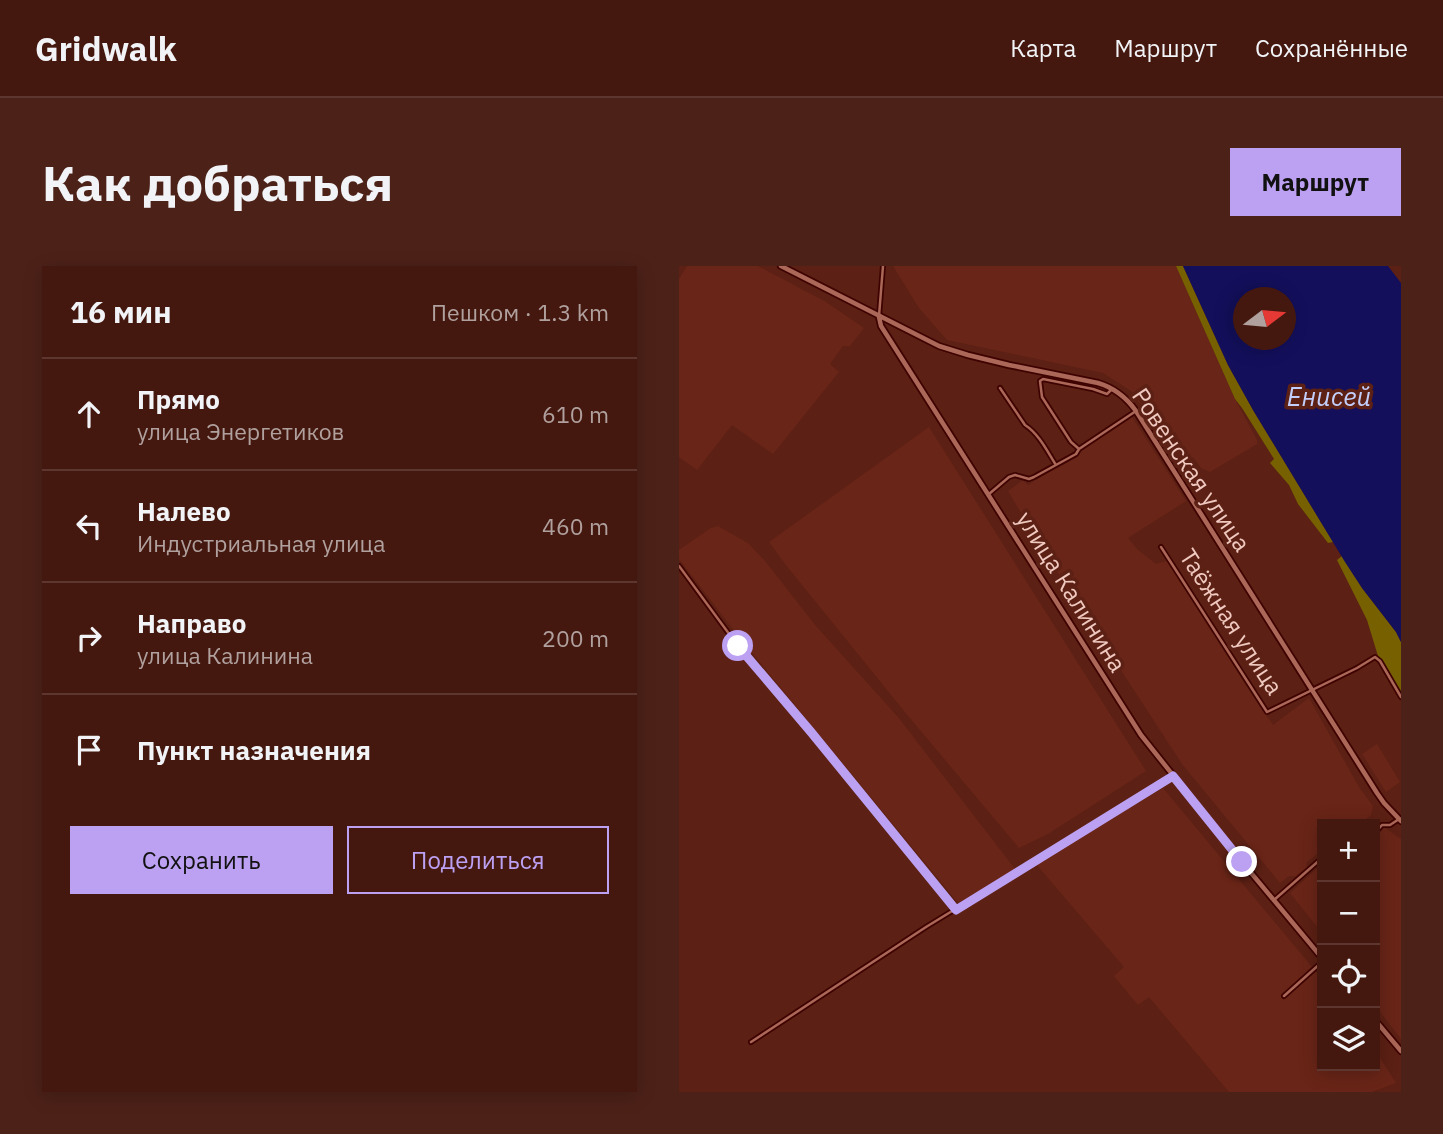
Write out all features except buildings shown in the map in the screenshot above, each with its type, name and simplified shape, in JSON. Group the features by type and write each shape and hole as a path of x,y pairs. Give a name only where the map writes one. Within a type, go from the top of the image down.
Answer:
{"main road":[{"path":"781,266 879,316"},
{"name":"Ровенская улица","path":"879,316 953,351 1098,383 1112,388 1128,400 1311,691 1384,803 1400,820"},
{"name":"улица Калинина","path":"879,316 881,326 1153,752 1317,954"},
{"path":"1380,1026 1401,1051"}],"street":[{"path":"879,316 883,266"},
{"path":"1079,449 1071,442 1042,397 1041,380 1070,384 1107,394 1112,388"},
{"path":"1000,388 1056,465"},
{"path":"989,494 1009,477 1015,475 1028,479 1076,454 1079,449 1136,411"},
{"name":"Таёжная улица","path":"1161,547 1265,711 1270,712 1311,691"},
{"path":"679,566 738,646 956,910"},
{"path":"1311,691 1375,657 1401,697"},
{"path":"751,1042 894,947 1173,776"},
{"path":"1380,827 1400,820"},
{"path":"1274,900 1317,862"},
{"path":"1284,996 1317,965"}],"shaded area":[{"path":"687,266 758,266 826,302 864,328 850,346 843,346 830,364 839,372 773,454 732,425 697,470 679,457 679,279"},
{"path":"893,266 1176,266 1257,444 1210,472 1201,468 1193,457 1180,463 1131,391 1103,373 947,340 919,308"},
{"path":"1176,266 1183,266 1228,365 1333,542 1328,543 1298,504 1289,485 1270,463 1274,459 1235,399"},
{"path":"1132,417 1186,501 1128,538 1156,564 1167,561 1273,725 1309,698 1359,787 1373,806 1371,815 1366,819 1317,819 1317,854 1306,863 1307,868 1280,883 1182,764 1050,561 1008,491 1023,480 1028,485"},
{"path":"929,427 1146,771 1048,834 1019,848 904,711 769,542"},
{"path":"718,526 748,543 765,561 816,626 898,717 1015,869 959,904 739,637 679,559 679,550"},
{"path":"1342,556 1401,642 1401,694 1378,656 1367,620 1337,560"},
{"path":"1377,744 1400,782 1386,792 1362,754"},
{"path":"1163,788 1317,973 1317,1071 1380,1071 1380,1058 1396,1083 1372,1092 1229,1092 1149,997 1138,1005 1114,976 1124,967 1036,864"},
{"path":"1384,827 1401,839 1401,1039 1380,1012 1380,831"},
{"path":"1317,869 1317,927 1290,893"}],"water":[{"name":"Енисей","path":"1183,266 1388,266 1401,283 1401,642 1345,562 1228,365"}],"route":[{"path":"738,646 956,910 1173,776 1242,862"}]}
